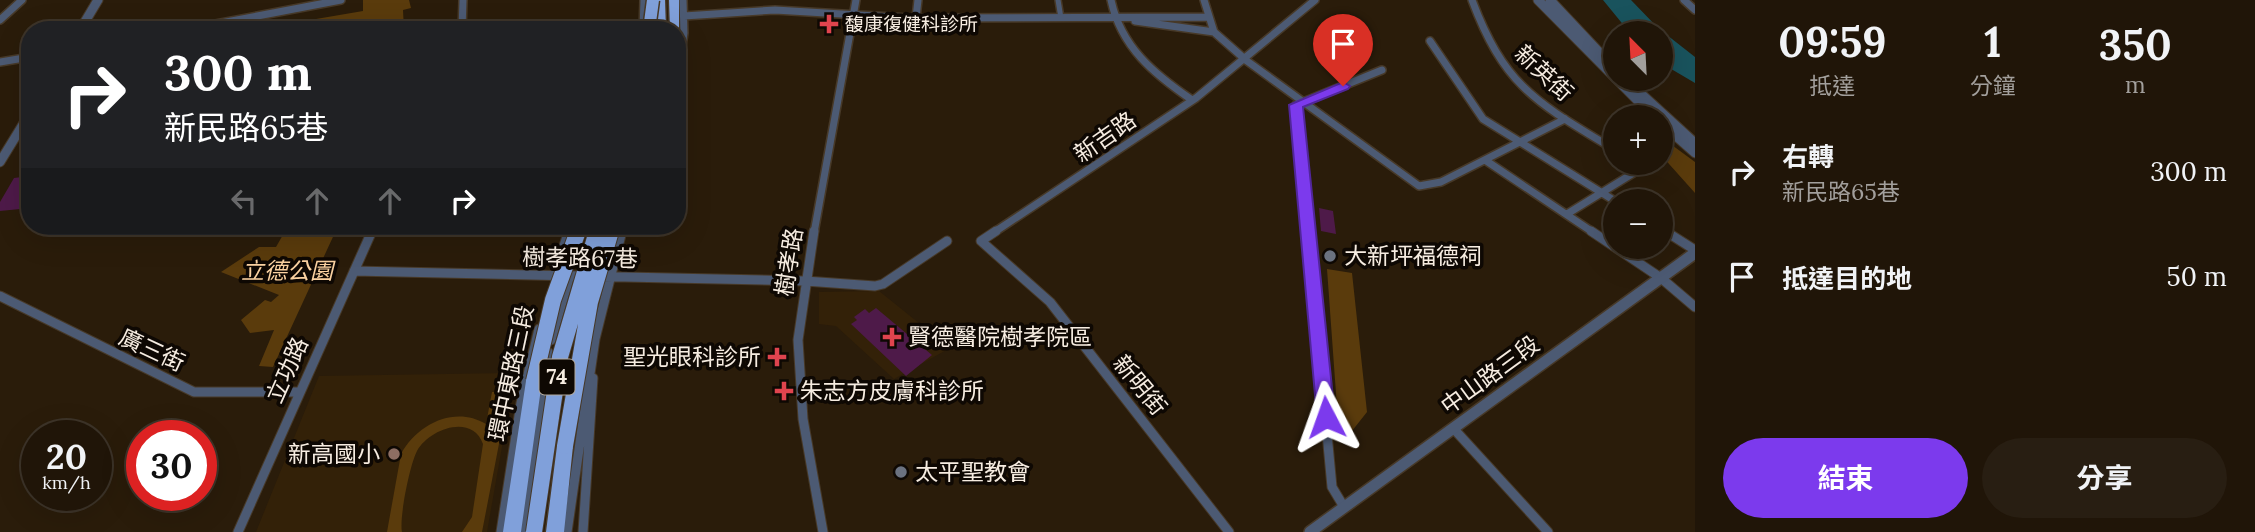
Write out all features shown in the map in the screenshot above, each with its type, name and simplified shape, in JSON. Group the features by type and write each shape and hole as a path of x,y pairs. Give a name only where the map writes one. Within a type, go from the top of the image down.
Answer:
{"highway":[{"path":"652,21 653,0"},
{"path":"660,0 661,21"},
{"path":"674,0 675,21"},
{"name":"74","path":"512,532 534,381 553,300 577,235"},
{"name":"74","path":"534,532 560,358 596,235"},
{"name":"74","path":"559,531 565,446 590,302 610,235"}],"street":[{"path":"0,20 22,0"},
{"path":"85,21 97,0"},
{"path":"231,21 341,0"},
{"path":"462,21 463,0"},
{"path":"643,21 644,0"},
{"path":"683,0 684,21"},
{"name":"樹孝路","path":"823,532 803,419 798,340 805,281 856,0"},
{"path":"916,18 918,0"},
{"path":"1058,0 1061,18"},
{"path":"1111,0 1113,19 1125,42 1152,72 1192,100"},
{"path":"1204,0 1214,32 1247,61 1419,186 1441,182 1565,119"},
{"name":"新吉路","path":"981,241 1066,187 1247,61 1315,0"},
{"name":"新英街","path":"1472,0 1501,63 1538,100 1603,143"},
{"path":"1538,0 1641,105"},
{"path":"1550,0 1603,56"},
{"path":"1684,0 1695,10"},
{"path":"684,16 775,10 916,18 1208,17"},
{"path":"1113,19 1184,26 1214,32"},
{"path":"1430,41 1483,119 1518,144 1601,192"},
{"path":"0,62 21,58"},
{"path":"1344,507 1332,487 1296,105 1382,70"},
{"path":"1638,91 1695,143"},
{"path":"0,162 21,128"},
{"path":"1673,134 1695,153"},
{"path":"1489,158 1661,278 1695,307"},
{"path":"1567,214 1625,175"},
{"name":"立功路","path":"238,532 298,392 371,235"},
{"name":"環中東路三段","path":"501,532 521,403 554,277 568,235"},
{"name":"環中東路三段","path":"523,532 549,349 584,235"},
{"path":"559,531 594,337 607,278 621,235"},
{"path":"1673,237 1695,251"},
{"path":"805,281 883,284 947,241"},
{"name":"新明街","path":"981,241 1050,302 1229,532"},
{"name":"中山路三段","path":"1317,530 1344,507 1695,251"},
{"name":"樹孝路67巷","path":"355,271 805,281"},
{"name":"廣三街","path":"0,296 194,392 298,392"},
{"path":"583,532 594,337"},
{"path":"1453,428 1548,532"}],"shaded area":[{"name":"賢德醫院樹孝院區","path":"879,291 950,348 894,379 836,326 819,324 819,292"},
{"name":"新高國小","path":"515,373 487,532 256,532 319,376"}],"green space":[{"path":"363,0 409,0 411,8 403,10 404,21 316,21 363,11"},
{"path":"1673,146 1695,162 1695,193 1673,168"},
{"name":"立德公園","path":"283,235 334,235 273,367 259,366 274,330 250,333 241,320 265,300 271,302 279,295 221,272 259,247 276,247"},
{"path":"1327,269 1352,273 1367,412 1348,436 1339,435"},
{"path":"492,392 509,392 482,532 462,532 472,517 483,444 477,434 460,427 440,431 431,436 417,451 406,491 402,532 387,532 401,454 408,443 427,426 450,417 462,416 486,424"}],"water":[{"path":"1603,0 1631,0 1651,21 1620,21"},
{"path":"1673,40 1695,57 1695,83 1673,70"}],"building":[{"path":"21,177 21,209 0,211 0,202 14,178"},
{"path":"1319,208 1333,211 1336,234 1321,231"},
{"name":"賢德醫院樹孝院區","path":"876,308 932,355 906,376 851,324 857,320 854,317 865,309 869,313"}],"place":[{"name":"馥康復健科診所","path":"829,24"},
{"name":"大新坪福德祠","path":"1330,256"},
{"name":"賢德醫院樹孝院區","path":"892,337"},
{"name":"聖光眼科診所","path":"777,357"},
{"name":"朱志方皮膚科診所","path":"784,391"},
{"name":"新高國小","path":"394,454"},
{"name":"太平聖教會","path":"901,472"}],"route":[{"path":"1326,417 1296,105 1343,86"}]}
